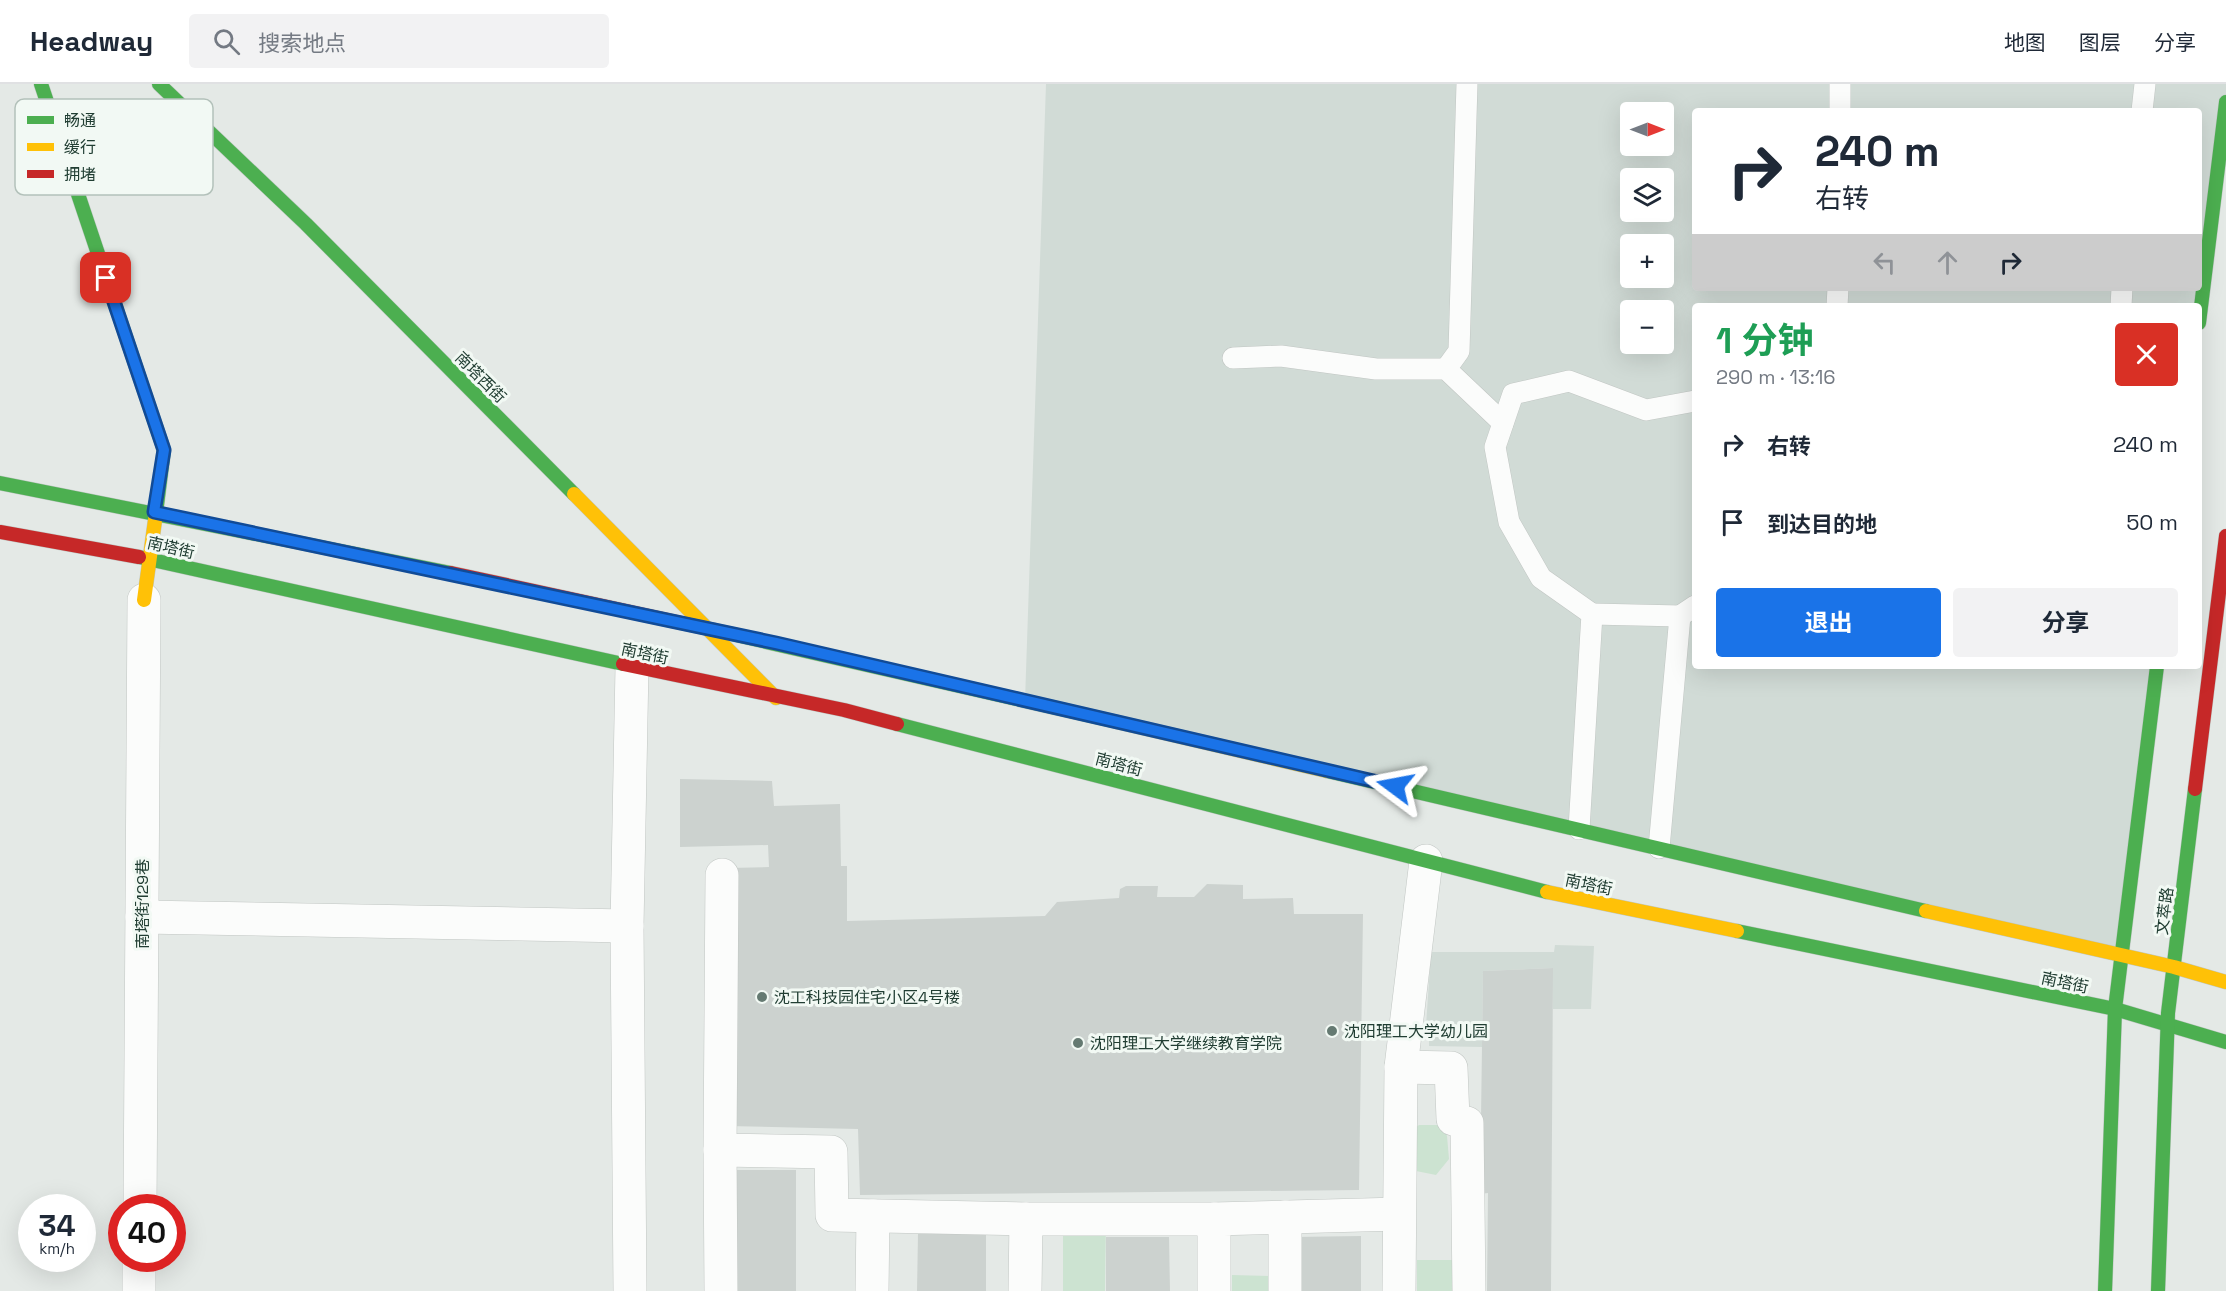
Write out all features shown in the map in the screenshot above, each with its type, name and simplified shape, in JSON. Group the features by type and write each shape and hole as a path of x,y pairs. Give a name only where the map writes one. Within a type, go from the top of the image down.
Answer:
{"street":[{"path":"41,84 46,99"},
{"name":"南塔西街","path":"159,84 175,99"},
{"path":"2201,303 2226,102"},
{"name":"南塔西街","path":"213,135 306,224 776,698"},
{"path":"78,195 164,450 144,600"},
{"name":"南塔街","path":"0,483 154,512 707,629 2174,967 2226,982"},
{"name":"南塔街","path":"0,532 149,559 632,667 844,710 1542,891 2115,1009 2226,1042"},
{"name":"文萃路","path":"2158,1291 2168,1024 2226,536"},
{"name":"南塔街129巷","path":"140,1194 144,600"},
{"path":"630,1291 627,926 632,667"},
{"path":"2105,1291 2115,1009 2157,669"},
{"path":"1399,1291 1401,1067 1426,861"},
{"path":"721,1291 722,874"},
{"path":"142,917 627,926"},
{"path":"1401,1067 1451,1068 1453,1119 1467,1123 1469,1291"},
{"path":"720,1149 831,1152 832,1215 1026,1219 1214,1219 1399,1214"},
{"path":"872,1291 873,1216"},
{"path":"1285,1217 1285,1291"},
{"path":"1025,1291 1026,1219"},
{"path":"1214,1219 1214,1291"},
{"path":"139,1291 140,1272"}],"lane":[{"path":"1446,369 1459,351 1467,84"},
{"path":"1840,84 1840,108"},
{"path":"2142,108 2145,84"},
{"path":"1233,358 1281,356 1376,369 1446,369 1503,423"},
{"path":"1659,848 1688,611 1592,614 1541,578 1509,522 1495,447 1513,394 1569,381 1646,410 1692,402"},
{"path":"1579,829 1592,614"}],"shaded area":[{"path":"1046,84 2226,84 2226,102 2202,283 2202,108 1692,108 1692,291 2201,291 2199,303 1692,303 1692,669 2157,669 2122,955 1025,701"},
{"name":"沈阳理工大学幼儿园","path":"1555,945 1594,946 1591,1009 1553,1009 1552,968 1483,971 1482,1047 1429,1046 1429,1026 1426,1026 1431,952 1554,952"}],"green space":[{"path":"1419,1125 1441,1125 1447,1136 1449,1159 1436,1175 1411,1170 1411,1131"},
{"path":"1063,1219 1106,1219 1105,1291 1063,1291"},
{"path":"1417,1260 1456,1260 1456,1291 1417,1291"},
{"path":"1232,1275 1270,1276 1270,1291 1232,1291"}],"building":[{"name":"沈阳理工大学继续教育学院","path":"680,779 772,781 774,806 840,804 841,866 847,866 847,921 1045,916 1057,902 1119,898 1120,889 1126,886 1158,886 1157,897 1194,897 1207,884 1243,885 1243,899 1293,898 1294,914 1363,914 1359,1190 860,1195 858,1129 728,1126 729,868 769,867 768,845 680,847"},
{"path":"1553,968 1551,1291 1487,1291 1488,1193 1480,1194 1483,971"},
{"path":"728,1170 796,1170 796,1291 729,1291"},
{"path":"986,1233 986,1291 917,1291 918,1234"},
{"path":"1361,1236 1361,1291 1295,1291 1294,1237"},
{"path":"1106,1237 1169,1237 1170,1291 1106,1291"}],"traffic: fast":[{"path":"41,84 46,99"},
{"path":"159,84 175,99"},
{"path":"2201,303 2226,102"},
{"path":"213,135 306,224 574,494"},
{"path":"78,195 164,450 156,513"},
{"path":"0,483 451,573"},
{"path":"139,557 623,664"},
{"path":"714,630 1117,722"},
{"path":"2105,1291 2115,1009 2157,669"},
{"path":"897,724 1547,892"},
{"path":"1327,771 1926,911"},
{"path":"2158,1291 2168,1013 2195,789"},
{"path":"1737,931 2115,1009 2226,1042"}],"traffic: slow":[{"path":"574,494 776,698"},
{"path":"144,600 156,513"},
{"path":"1117,722 1327,771"},
{"path":"1547,892 1737,931"},
{"path":"1926,911 2174,967 2226,982"}],"traffic: jam":[{"path":"0,532 139,557"},
{"path":"2195,789 2226,536"},
{"path":"451,573 714,630"},
{"path":"623,664 844,710 897,724"}],"place":[{"name":"沈工科技园住宅小区4号楼","path":"762,997"},
{"name":"沈阳理工大学幼儿园","path":"1332,1031"},
{"name":"沈阳理工大学继续教育学院","path":"1078,1043"}],"route":[{"path":"106,278 164,450 154,512 776,643 1395,786"}]}
